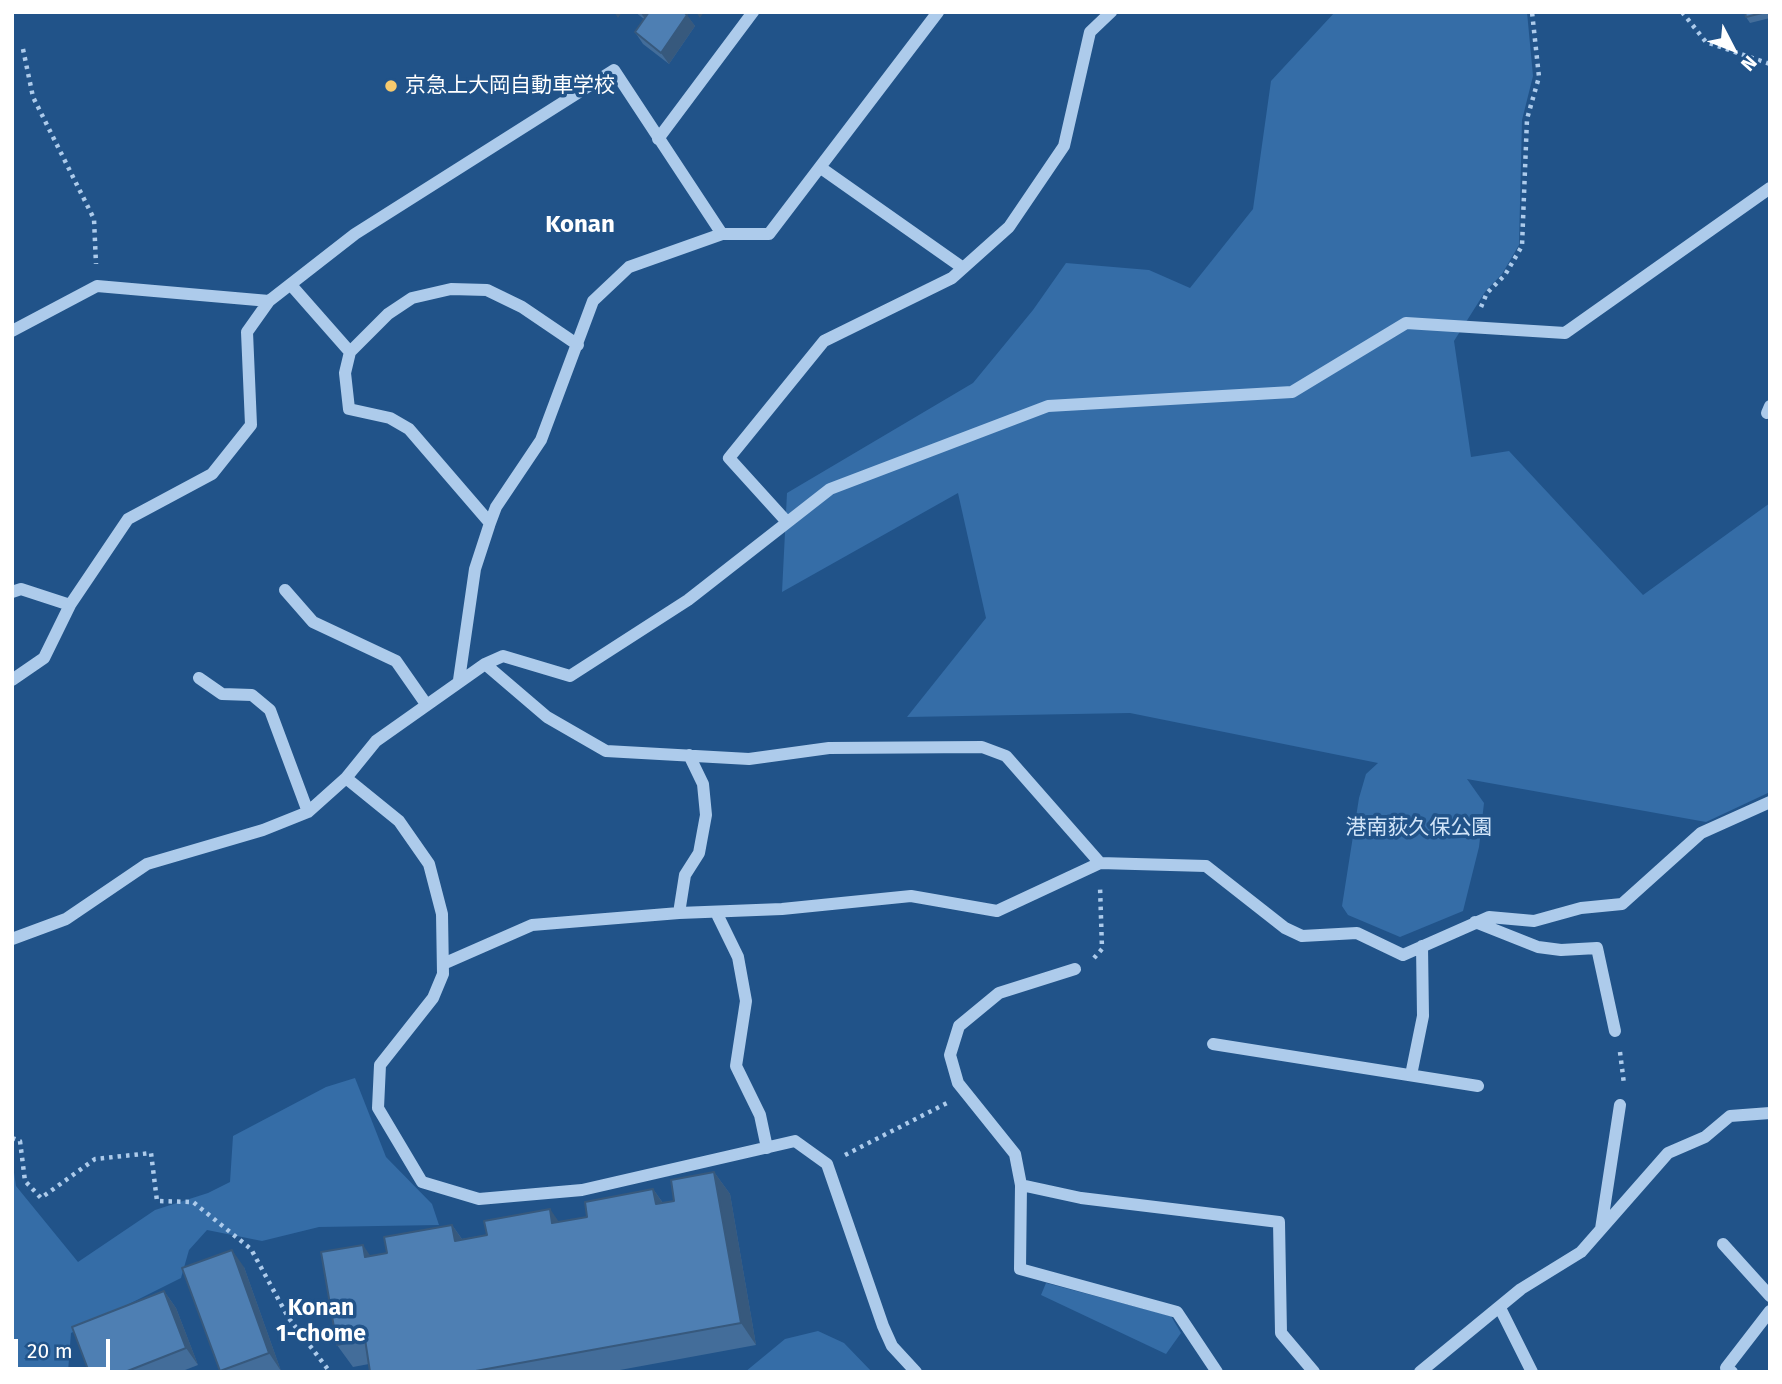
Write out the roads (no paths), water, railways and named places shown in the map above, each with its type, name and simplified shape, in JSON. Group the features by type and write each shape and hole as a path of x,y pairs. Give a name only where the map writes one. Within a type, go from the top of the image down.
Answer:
{"street":[{"path":"658,139 753,12"},
{"path":"459,680 474,569 490,523 496,507 541,440 593,301 629,267 722,234 769,234 938,12"},
{"path":"787,522 729,458 824,341 952,278 1009,227 1064,146 1090,32 1111,12"},
{"path":"12,680 44,658 70,605 128,519 212,474 251,425 247,332 269,301 355,234 614,70 722,234"},
{"path":"821,168 963,268"},
{"path":"12,939 66,919 147,864 263,830 308,812 346,778 376,741 485,664 503,656 570,676 688,600 830,489 1048,406 1292,392 1406,323 1566,333 1770,188"},
{"path":"291,285 350,352"},
{"path":"12,331 97,286 269,301"},
{"path":"490,523 409,429 390,418 349,409 345,373 350,352 388,314 412,298 452,289 487,290 522,307 578,345"},
{"path":"12,592 21,589 70,605"},
{"path":"285,590 313,622 396,661 426,704"},
{"path":"485,664 547,717 606,751 749,758 829,748 982,747 1006,756 1100,863"},
{"path":"199,678 222,694 252,695 270,710 308,812"},
{"path":"679,913 685,875 699,853 706,815 704,784 689,755"},
{"path":"346,778 399,821 429,864 442,914 443,974 433,998 380,1065 378,1108 422,1182 478,1199 582,1190 795,1141 827,1164 883,1326 892,1346 916,1372"},
{"path":"443,964 532,925 912,896 996,911 1100,863 1206,866 1285,928 1302,936 1357,933 1403,955 1489,917 1534,921 1581,908 1622,904 1702,833 1770,802"},
{"path":"716,912 738,957 746,1001 736,1066 760,1115 767,1148"},
{"path":"1475,922 1538,947 1597,948 1615,1031"},
{"path":"1410,1075 1423,1016 1422,946"},
{"path":"1075,969 999,993 959,1026 950,1055 958,1083 1015,1154 1021,1185 1020,1269 1177,1312 1217,1372"},
{"path":"1213,1044 1478,1086"},
{"path":"1601,1229 1620,1105"},
{"path":"1420,1372 1521,1289 1581,1252 1668,1153 1705,1137 1730,1116 1770,1113"},
{"path":"1021,1185 1081,1198 1279,1222 1281,1333 1314,1372"},
{"path":"1723,1244 1770,1297"},
{"path":"1500,1308 1532,1372"},
{"path":"1732,1372 1726,1368 1770,1311"}],"place":[{"name":"京急上大岡自動車学校","path":"391,86"}],"district":[{"name":"Konan","path":"580,225"},
{"name":"Konan 1-chome","path":"321,1322"}],"park label":[{"name":"港南荻久保公園","path":"1419,828"}]}
